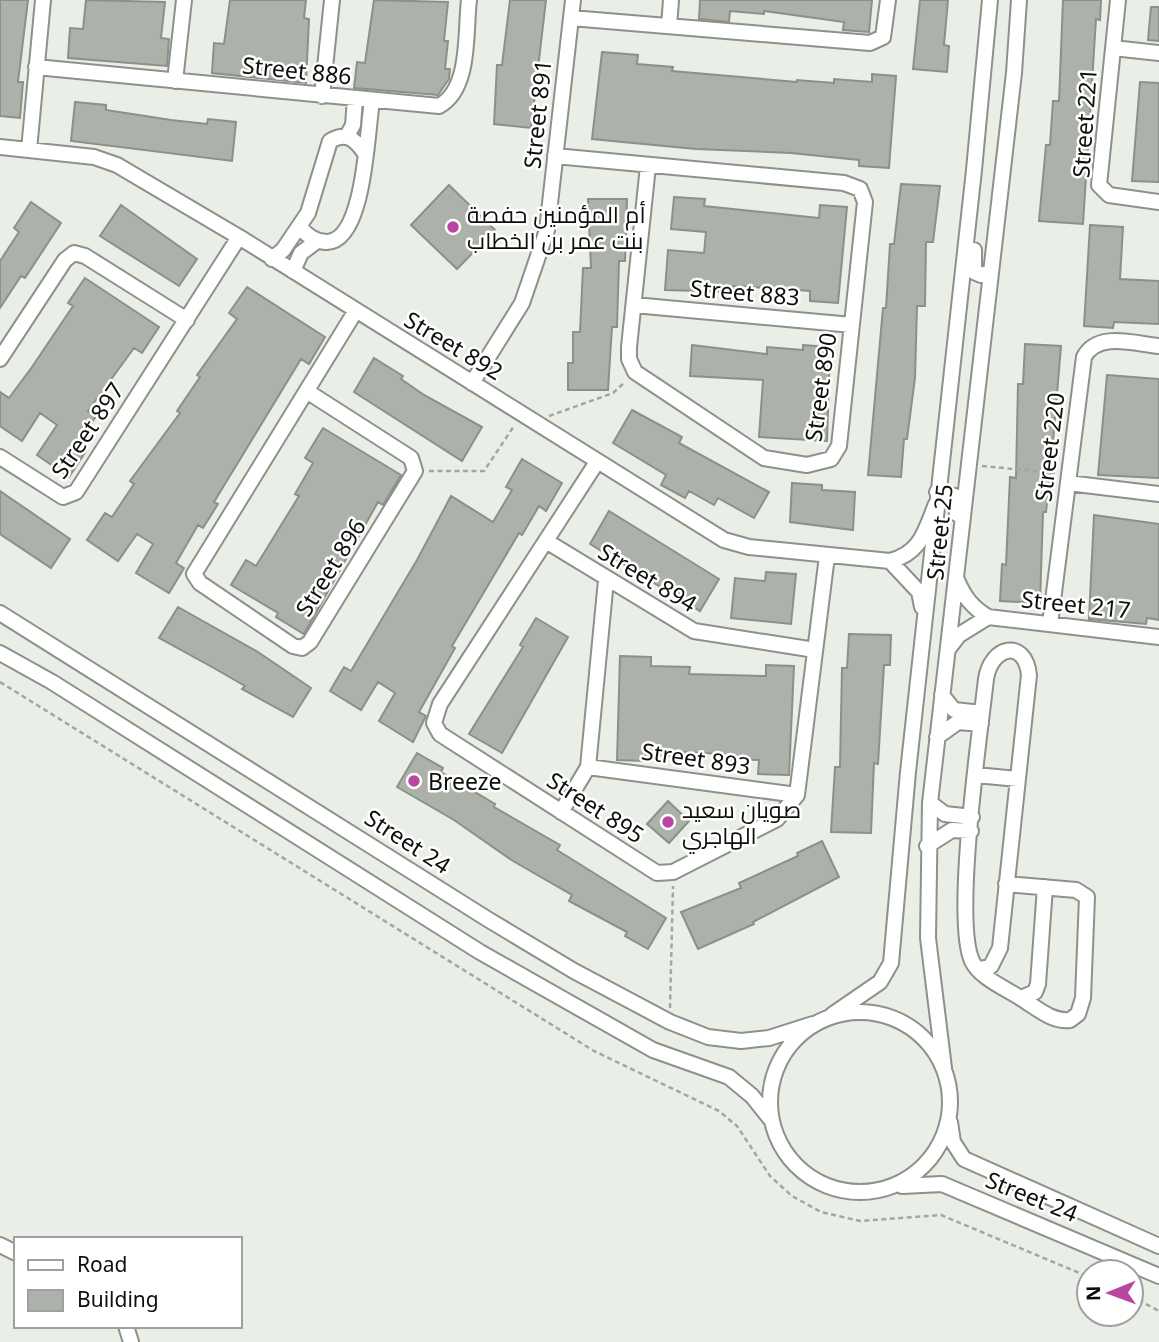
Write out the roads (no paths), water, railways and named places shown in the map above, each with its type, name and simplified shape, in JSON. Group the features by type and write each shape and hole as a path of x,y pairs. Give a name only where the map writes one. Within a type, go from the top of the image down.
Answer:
{"street":[{"path":"29,150 43,0"},
{"path":"175,81 184,0"},
{"path":"321,96 332,0"},
{"name":"Street 886","path":"36,67 439,106 451,100 460,85 469,0"},
{"name":"Street 891","path":"472,383 522,303 547,230 573,0"},
{"path":"669,26 671,0"},
{"path":"571,18 870,43 879,41 885,31 888,0"},
{"name":"Street 25","path":"832,1015 880,982 891,963 908,772 990,0"},
{"name":"Street 25","path":"944,1068 928,937 927,846 930,803 957,579 1019,0"},
{"name":"Street 221","path":"1118,0 1099,185 1109,195 1159,202"},
{"path":"1112,48 1159,53"},
{"path":"347,136 353,125 355,99"},
{"path":"293,271 301,253 317,241 333,241 348,229 360,191 372,101"},
{"path":"978,122 986,140 972,266 981,275 991,272"},
{"path":"272,259 283,250 300,227 314,199 330,141 347,136 354,139 364,152"},
{"name":"Street 892","path":"0,147 94,157 117,165 239,237 355,312 724,540 749,547 890,561"},
{"name":"Street 890","path":"555,156 856,185 865,202 839,446 831,458 819,464 764,458 635,372 629,359 634,305"},
{"path":"634,305 648,166"},
{"path":"300,227 317,241"},
{"name":"Street 897","path":"0,457 63,497 72,496 239,237"},
{"path":"0,359 65,260 74,253 85,256 187,320"},
{"name":"Street 883","path":"634,305 852,325"},
{"name":"Street 896","path":"308,392 411,458 415,471 306,646 293,646 200,583 194,574 355,312"},
{"name":"Street 220","path":"1050,624 1081,370 1088,349 1108,340 1159,346"},
{"name":"Street 895","path":"597,462 440,704 434,723 440,734 657,873 673,872 777,819 797,795"},
{"path":"1069,479 1159,494"},
{"path":"925,627 919,592 890,561 907,557 923,535 937,498 955,496 958,505 954,559 957,579"},
{"name":"Street 894","path":"546,541 606,580 694,631 815,650"},
{"path":"797,795 827,556"},
{"name":"Street 217","path":"957,579 963,595 974,608 988,617 1159,637"},
{"path":"561,812 588,767 606,580"},
{"name":"Street 24","path":"0,613 184,726 489,920 574,971 670,1022 708,1037 741,1041 769,1038 813,1024"},
{"name":"Street 217","path":"948,649 959,635 988,617"},
{"path":"979,970 990,966 997,958 1029,674 1028,664 1022,656 1012,651 1002,651 988,666 972,824 967,927 970,954 979,970 1049,1017 1070,1020 1081,1008 1087,897 1076,890 1006,884"},
{"path":"0,653 52,682 480,952 653,1050 729,1077 752,1096 772,1121"},
{"path":"942,695 954,710 982,718"},
{"path":"937,737 958,722 982,718"},
{"name":"Street 893","path":"588,767 797,795"},
{"path":"976,775 1018,779"},
{"path":"930,803 972,824"},
{"path":"927,846 952,830 972,824"},
{"path":"1021,998 1035,992 1038,984 1045,887"},
{"path":"859,1011 886,1014 910,1026 930,1044 944,1068 950,1092 950,1116 942,1141 927,1163 907,1180 883,1190 854,1192 826,1186 809,1176 782,1148 772,1121 770,1093 777,1066 792,1042 813,1024 832,1015 859,1011"},
{"name":"Street 24","path":"950,1116 953,1142 964,1159 1159,1246"},
{"name":"Street 24","path":"883,1190 916,1184 942,1184 1159,1276"}],"place":[{"name":"أم المؤمنين حفصة بنت عمر بن الخطاب","path":"453,227"},
{"name":"Breeze","path":"414,781"},
{"name":"صويان سعيد الهاجري","path":"668,822"}]}
